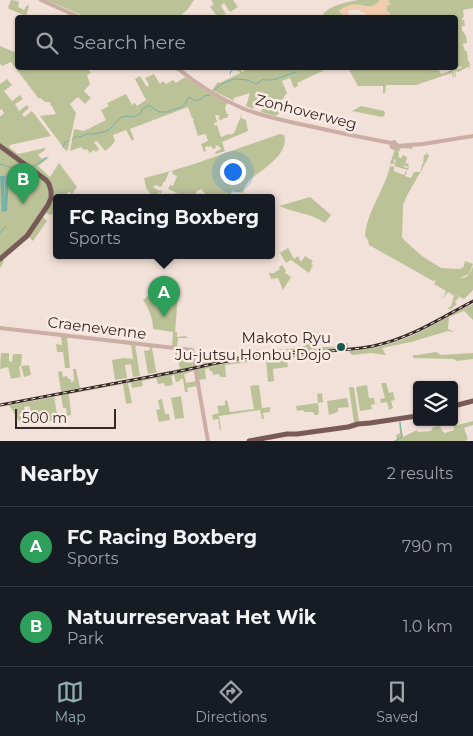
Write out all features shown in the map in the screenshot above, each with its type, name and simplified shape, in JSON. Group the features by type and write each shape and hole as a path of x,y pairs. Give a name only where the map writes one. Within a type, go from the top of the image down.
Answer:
{"main road":[{"path":"0,146 46,180 51,194 48,205 29,234 0,259"},
{"path":"458,405 473,402"},
{"path":"248,441 413,417"}],"street":[{"path":"41,0 74,15"},
{"name":"Zonhoverweg","path":"179,70 229,102 252,112 287,122 394,145 425,144 473,136"},
{"name":"Craenevenne","path":"0,328 192,350 207,441"}],"green space":[{"path":"11,0 18,1 18,7 24,10 29,5 26,15 9,9"},
{"path":"46,0 194,0 181,15 81,15"},
{"path":"211,0 233,0 238,7 230,12 224,3 221,6 226,14 216,15 210,7 214,4"},
{"path":"358,0 380,0 377,4 370,7 354,4 347,6 339,11 343,15 323,14 334,6"},
{"path":"388,0 473,0 473,8 463,10 464,17 462,20 464,20 465,26 462,26 462,31 466,36 467,43 463,44 465,51 467,51 470,68 468,67 458,72 455,71 455,77 454,70 458,70 462,66 458,67 458,15 390,15 386,7 389,3"},
{"path":"0,46 15,52 15,67 11,62 2,66 0,64"},
{"path":"17,70 89,70 91,73 87,75 90,84 84,91 91,98 85,104 78,97 70,104 76,113 66,151 40,116 56,114 50,102 39,99"},
{"path":"234,70 244,72 243,70 325,70 297,83 298,86 294,88 290,78 282,81 287,94 277,102 282,111 276,116 261,112 267,96 258,97 253,109 246,106 250,93 234,98 234,101 212,90 218,82 220,83 240,73"},
{"path":"349,70 439,70 441,74 452,70 454,77 452,73 416,85 386,85 385,93 383,93 383,86 358,86"},
{"path":"154,74 160,84 163,81 166,84 173,80 176,83 185,77 227,103 225,108 227,114 229,114 228,118 220,119 220,121 218,118 220,117 215,115 217,122 214,123 215,126 217,125 221,137 234,133 243,111 241,118 246,120 248,131 222,142 225,151 216,154 215,152 221,149 215,144 216,148 212,149 212,146 207,146 204,152 201,144 208,141 206,135 198,136 194,119 188,107 130,129 134,139 132,141 126,130 113,135 115,141 105,151 97,141 94,142 99,149 96,152 94,150 90,153 87,149 84,150 81,147 70,151 74,129 84,131 106,120 101,110 109,106 107,103 126,94 132,105 135,103 137,106 146,100 135,79 140,76 147,87 149,85 145,78"},
{"path":"7,79 12,85 4,91 12,101 20,95 23,99 15,104 19,111 27,105 29,108 22,114 24,117 32,111 51,136 10,145 9,147 18,154 45,148 38,155 42,159 46,157 47,159 38,166 50,177 59,163 77,187 72,194 69,191 67,194 53,194 53,214 46,213 43,217 47,221 33,241 29,237 3,260 0,268 0,260 25,238 49,204 50,186 0,145 0,116 4,113 2,109 0,110 0,84"},
{"path":"361,106 384,111 384,116 352,111"},
{"path":"280,134 284,135 285,141 282,151 269,165 249,181 243,193 232,191 231,194 205,194 202,189 197,191 196,194 175,194 178,193 168,189 170,185 173,186 177,176 172,174 173,172 171,171"},
{"path":"0,147 43,179 49,188 48,201 27,233 0,257"},
{"path":"397,147 413,147 412,149 401,148 398,153 398,157 401,158 403,155 407,157 405,164 408,163 409,165 407,167 404,165 404,167 407,168 409,167 408,170 394,166 396,159 394,164 390,164"},
{"path":"426,152 429,156 420,172 423,164 424,155 426,155"},
{"path":"390,166 394,167 394,171 404,175 406,171 405,176 411,178 414,172 420,172 403,205 402,237 404,240 422,256 441,268 460,269 463,268 465,261 473,264 469,273 473,266 473,290 464,299 446,290 459,297 455,302 457,304 450,310 448,308 451,306 454,296 448,292 440,299 446,291 434,284 436,280 433,281 369,245 365,236 372,210 388,175"},
{"path":"171,171 165,182 163,182 162,187 156,185 153,187 162,191 160,194 159,192 158,194 151,194 146,188 144,178"},
{"path":"310,197 331,215 325,223 314,217 279,206"},
{"path":"288,248 294,259 298,256 301,262 305,256 313,261 309,273 291,260 286,263 280,253"},
{"path":"282,265 286,271 285,273 291,277 283,290 278,278 271,279 269,273 275,273"},
{"path":"154,291 178,294 175,332 177,332 177,337 185,336 188,338 178,338 177,347 172,347 173,332 153,329 150,314 143,300"},
{"path":"473,304 473,320 464,311 449,317 448,329 453,332 448,331 382,348 386,355 371,353 352,355 349,352 375,348 409,337"},
{"path":"61,336 67,337 70,368 65,368 63,352 57,352 56,344 62,345"},
{"path":"304,342 316,347 334,347 337,345 337,347 347,347 346,343 348,343 348,348 257,354 195,367 194,355 196,364 256,353 256,349 259,349 259,351 303,348"},
{"path":"131,344 135,344 140,376 133,377 131,364 125,365 127,378 115,380 112,360 133,359"},
{"path":"149,346 153,347 156,371 158,372 148,374 144,351 150,350"},
{"path":"176,349 184,351 184,355 191,355 191,358 183,359 184,362 192,361 193,368 153,375 180,369 178,359 175,359"},
{"path":"436,352 441,355 473,353 473,359 457,361 454,359 413,358 413,355"},
{"path":"1,353 9,353 9,361 12,362 13,354 22,354 21,366 19,366 21,377 11,379 8,367 0,369"},
{"path":"316,353 316,356 287,358 288,367 273,369 274,381 268,382 266,360 225,365 226,377 220,377 219,374 213,375 209,368 205,369 206,379 198,380 196,369 260,357"},
{"path":"29,365 31,375 24,377 21,366"},
{"path":"73,369 76,369 80,388 61,392 58,372 62,371 63,377 67,376 68,379 71,379 71,382 74,381"},
{"path":"193,370 184,374 186,383 196,381 197,386 187,388 188,392 185,392 183,379 176,382 174,375 171,376 173,385 165,386 164,383 158,384 156,378 142,381 143,386 132,388 131,383 128,383 132,403 126,404 123,384 69,394 71,415 67,416 66,408 63,408 61,395"},
{"path":"381,383 386,383 389,393 393,392 395,400 391,401 393,408 389,410 387,402 381,403 380,399 385,398"},
{"path":"259,385 262,408 270,407 270,412 263,413 264,419 262,419 260,410 219,416 220,431 218,419 213,420 212,415 219,413 217,406 225,405 227,400 230,412 254,409 250,386"},
{"path":"367,385 369,398 374,398 375,404 371,405 372,409 360,411 356,387"},
{"path":"349,387 354,388 359,422 354,423"},
{"path":"322,393 323,402 318,403 317,394"},
{"path":"181,396 184,418 175,419 171,398"},
{"path":"54,397 58,419 49,421 47,413 32,415 29,406 24,408 30,415 33,416 45,414 19,421 9,405"},
{"path":"347,398 349,407 338,408 338,412 329,415 327,401"},
{"path":"162,399 165,414 169,414 170,420 159,422 156,410 160,409 158,400"},
{"path":"318,403 318,415 315,415 313,412 304,412 303,410 297,411 296,406"},
{"path":"473,421 473,425 464,428 468,439 465,441 394,441 397,440 396,435 400,433 399,422 403,437 417,430 418,432 431,431 433,427 440,426 445,433 454,430 454,426"}],"sand":[{"path":"380,0 388,0 389,3 392,3 386,7 390,15 366,15 365,12 362,13 360,10 348,10 349,15 343,15 339,10 350,5 370,7 377,4"}],"water":[{"path":"24,174 23,176 9,178 7,211 2,212 0,176 5,176 3,208 6,176"}],"waterway":[{"path":"230,74 233,70"},
{"path":"214,90 223,83 234,79 248,80 256,84 264,79 273,80 296,72"},
{"path":"72,140 75,137 86,134 107,131 120,118 125,116 133,117 141,113 142,109 149,105 159,112 166,112 182,107 190,97 194,101 210,95"},
{"path":"63,147 65,142 68,141"},
{"path":"33,167 48,158"},
{"path":"0,164 26,172 27,170"},
{"path":"0,233 6,226"},
{"path":"395,441 402,437 400,422"}],"railway":[{"path":"0,405 249,357 373,346 412,333 473,301"}],"place":[{"name":"Natuurreservaat Het Wik","path":"23,204"},
{"name":"FC Racing Boxberg","path":"164,317"},
{"name":"Makoto Ryu Ju-jutsu Honbu Dojo","path":"341,347"}]}
